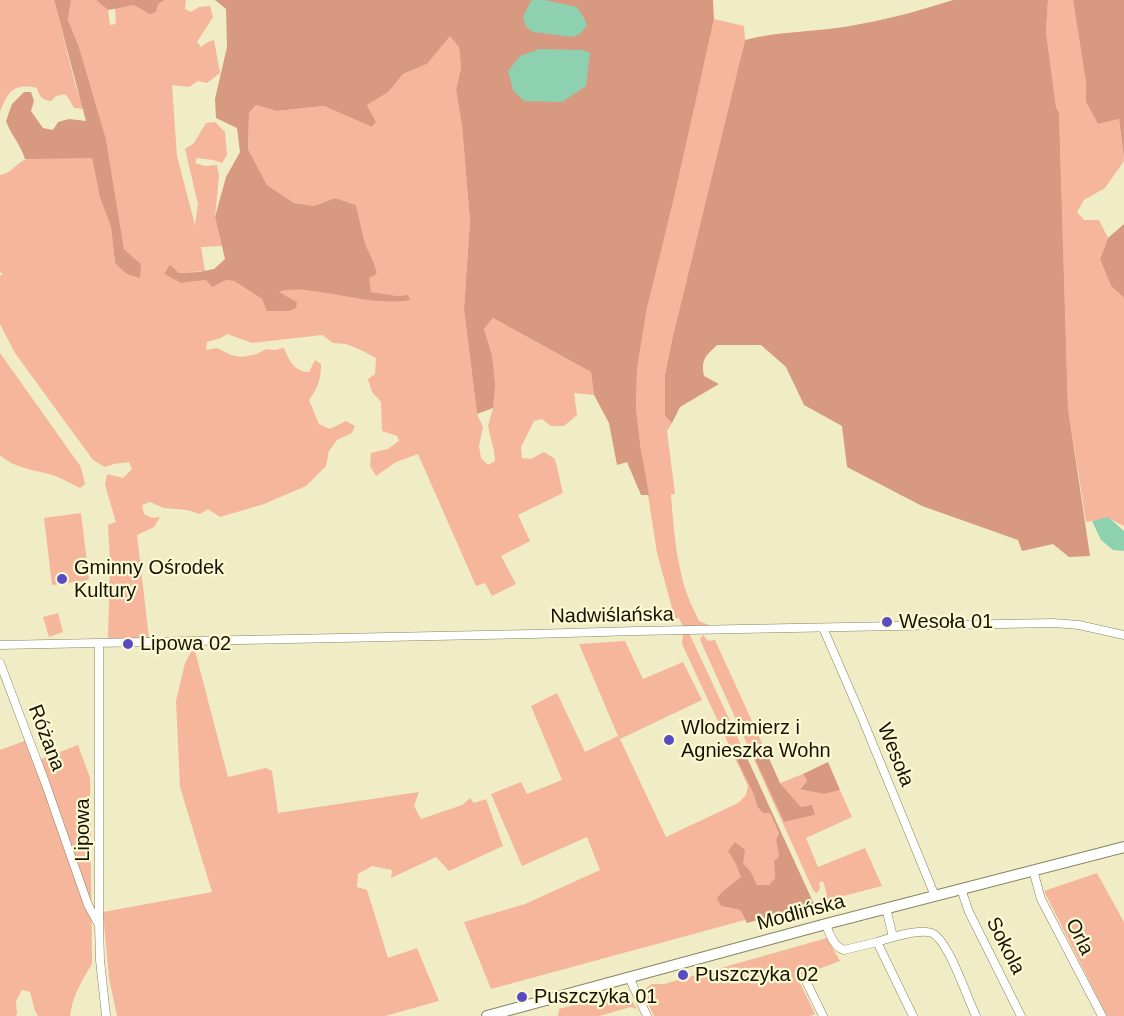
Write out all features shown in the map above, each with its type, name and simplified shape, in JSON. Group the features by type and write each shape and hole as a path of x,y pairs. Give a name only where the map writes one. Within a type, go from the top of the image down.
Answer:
{"main road":[{"name":"Modlińska","path":"487,1016 886,908 1124,848"}],"street":[{"name":"Nadwiślańska","path":"0,645 1053,623 1079,625 1124,635"},
{"name":"Wesoła","path":"823,628 935,896"},
{"name":"Lipowa","path":"99,643 99,924 106,1016"},
{"name":"Różana","path":"0,663 88,904 99,924"},
{"name":"Orla","path":"1033,870 1041,899 1102,1016"},
{"name":"Sokola","path":"961,889 969,912 1022,1016"},
{"path":"886,908 893,937"},
{"path":"826,924 835,944 844,950 893,937 922,932 933,934 941,941 950,955 975,1016"},
{"path":"877,942 913,1016"},
{"path":"629,978 647,1016"},
{"path":"805,979 821,1015"}],"shaded area":[{"path":"0,0 54,0 76,87 84,109 74,108 65,94 56,96 51,101 45,100 37,88 23,87 9,94 0,112"},
{"path":"54,0 71,0 68,20 79,47 106,139 124,249 141,264 140,278 127,274 115,263 111,227 100,198 92,158 25,159 6,121 12,104 24,92 31,92 34,101 31,111 43,128 53,130 58,122 69,119 86,121"},
{"path":"71,0 96,0 108,10 110,25 116,24 115,8 158,4 165,0 185,0 185,9 191,12 199,7 210,6 213,17 197,42 201,47 214,40 220,73 207,83 198,81 189,87 172,85 177,156 195,225 198,204 185,149 194,143 206,123 215,122 225,132 227,155 222,163 197,158 195,163 205,166 217,165 219,176 215,217 222,246 201,247 205,271 179,273 170,264 164,274 181,283 206,280 234,281 262,299 297,302 279,292 294,288 372,300 407,295 371,292 368,277 377,274 365,245 356,205 335,198 314,206 294,203 267,185 248,149 249,113 256,105 278,111 324,106 372,127 376,122 367,105 387,92 403,74 427,64 450,35 459,47 461,68 456,90 462,126 470,221 464,309 477,414 483,427 479,446 481,458 488,465 495,461 488,426 493,408 492,355 484,329 493,318 591,372 594,395 574,393 577,415 564,426 551,426 542,419 534,421 521,447 522,458 531,459 544,452 555,459 563,493 518,515 530,541 501,556 516,584 492,596 485,583 476,586 418,454 396,462 376,476 370,466 371,453 388,449 399,441 397,436 382,431 381,402 372,392 368,379 375,374 376,358 346,344 333,343 322,335 252,343 227,334 207,342 206,350 217,348 231,355 242,357 257,354 266,349 284,348 290,361 299,370 309,372 315,360 321,364 318,383 309,400 319,424 330,429 346,421 355,426 352,433 337,440 329,451 326,466 306,486 264,504 220,517 208,509 200,514 187,510 164,508 150,502 142,505 144,514 152,518 160,517 154,527 137,535 149,638 108,638 110,561 108,525 116,522 105,485 107,474 123,478 132,469 129,462 105,467 93,460 15,353 0,324 0,276 3,274 0,272 0,175 10,171 24,160 92,158 100,198 111,227 115,263 141,264 124,249 106,139 79,47 68,20"},
{"path":"96,0 165,0 158,4 156,12 150,14 134,5 108,10"},
{"path":"215,0 713,0 714,19 647,308 637,369 636,409 649,495 641,495 627,462 617,465 609,423 594,395 591,372 493,318 484,329 492,355 495,385 493,408 477,414 464,309 470,221 462,126 456,90 461,68 459,47 450,36 427,64 403,74 388,92 367,105 376,122 372,127 324,106 277,111 256,105 249,113 248,149 267,185 294,203 314,206 335,198 356,205 365,244 377,274 369,278 371,292 398,296 408,295 410,300 379,301 308,290 291,290 279,292 297,302 296,308 289,311 267,311 262,299 234,281 226,280 212,287 206,280 181,283 164,274 170,264 179,273 199,272 214,269 225,259 215,217 226,177 240,152 237,128 216,118 215,99 227,47 226,9"},
{"path":"953,0 1048,0 1046,32 1056,107 1059,113 1068,408 1090,556 1069,557 1053,544 1022,551 1018,540 922,506 847,467 842,426 804,405 786,367 761,345 717,345 705,359 703,370 704,376 719,384 680,407 672,423 665,416 665,375 672,340 745,40 863,24"},
{"path":"1048,0 1073,0 1086,83 1086,102 1098,124 1119,119 1124,161 1105,188 1084,200 1077,212 1084,220 1099,220 1108,238 1100,259 1111,286 1124,298 1124,526 1108,518 1086,522 1068,408 1059,113 1056,107 1046,32"},
{"path":"1073,0 1124,0 1124,159 1119,119 1098,124 1086,102 1086,83"},
{"path":"531,1 577,7 587,25 581,33 573,37 533,32 526,27 523,17"},
{"path":"714,19 744,26 745,40 672,340 665,375 665,416 672,423 667,431 675,494 671,494 676,544 684,586 699,621 709,625 728,626 685,627 679,618 675,619 657,553 636,409 637,369 647,308"},
{"path":"539,49 583,50 590,53 586,86 562,102 524,101 513,90 508,71 520,56"},
{"path":"1124,224 1124,298 1111,286 1100,259 1108,238"},
{"path":"0,353 81,467 85,484 80,488 53,475 17,465 0,455"},
{"path":"81,513 89,580 52,585 44,518"},
{"path":"1108,517 1124,531 1124,551 1113,550 1101,540 1092,521"},
{"path":"58,613 63,632 49,637 43,617"},
{"path":"683,634 690,635 743,749 735,752 757,806 770,812 779,833 776,840 779,856 774,861 775,878 769,885 757,885 751,872 743,863 735,862 742,877 723,891 721,906 740,910 745,920 491,989 464,922 525,904 600,870 587,837 522,866 491,794 521,782 527,794 562,780 531,706 557,693 585,752 618,736 579,644 625,641 643,679 683,662 702,700 620,739 666,837 738,803 746,795 748,786 682,644"},
{"path":"703,635 708,641 715,640 767,754 756,759 784,822 815,815 801,807 780,783 803,774 807,781 800,788 824,794 840,790 852,817 806,838 818,867 865,848 882,886 820,902 820,899 827,894 823,881 819,883 820,888 816,893 701,642"},
{"path":"194,647 228,777 266,768 272,771 278,813 419,792 414,806 421,819 462,805 470,798 474,803 486,799 503,846 449,871 436,857 391,878 392,870 372,866 358,874 357,887 367,890 388,958 417,948 439,1001 385,1016 117,1016 109,978 103,912 212,892 180,787 176,701 185,663"},
{"path":"27,740 39,760 78,745 90,778 92,964 75,995 70,1016 38,1016 30,992 22,990 16,1001 17,1014 0,1016 0,750"},
{"path":"743,749 814,904 747,923 740,910 721,906 717,898 741,877 728,851 735,842 745,850 743,863 751,872 757,885 769,885 775,878 774,861 779,856 776,840 779,833 770,813 763,813 757,806 734,753"},
{"path":"767,754 780,783 801,807 812,805 815,815 784,822 755,759"},
{"path":"828,762 840,790 824,794 800,789 807,781 803,774"},
{"path":"1097,873 1124,922 1124,1016 1107,1016 1044,891"},
{"path":"827,938 840,961 797,977 815,1014 810,1016 654,1016 642,991 652,984 664,984"},
{"path":"625,990 637,1009 631,1007 599,1016 558,1016 559,1009"}],"place":[{"name":"Gminny Ośrodek Kultury","path":"62,579"},
{"name":"Wesoła 01","path":"887,622"},
{"name":"Lipowa 02","path":"128,644"},
{"name":"Wlodzimierz i Agnieszka Wohn","path":"669,740"},
{"name":"Puszczyka 02","path":"683,975"},
{"name":"Puszczyka 01","path":"522,997"}]}
